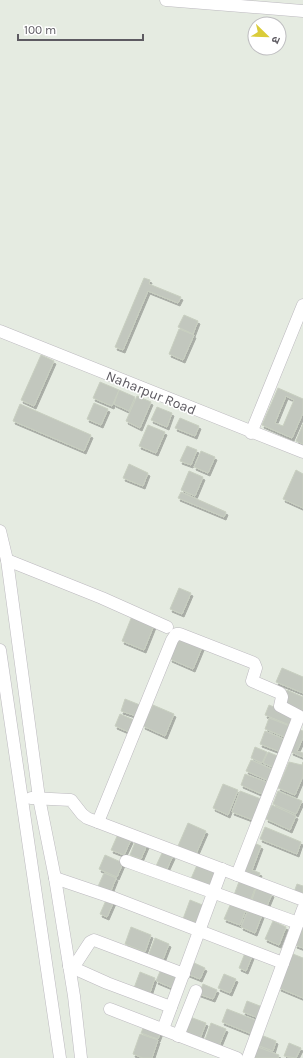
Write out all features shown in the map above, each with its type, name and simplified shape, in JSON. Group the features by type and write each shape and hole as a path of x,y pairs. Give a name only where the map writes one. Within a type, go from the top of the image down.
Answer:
{"street":[{"path":"166,0 303,11"},
{"path":"251,433 303,305"},
{"name":"Naharpur Road","path":"0,332 251,433 303,452"},
{"path":"0,531 7,560 39,798 71,967 81,1058"},
{"path":"7,560 95,595 166,627"},
{"path":"98,822 172,640 176,634 180,634 254,663 256,668 252,681 280,693 282,697 280,706 298,716 237,875"},
{"path":"0,650 60,1058"},
{"path":"22,799 39,798 71,800 84,816 303,900"},
{"path":"126,861 298,923"},
{"path":"163,1029 222,869"},
{"path":"55,878 114,898 283,963"},
{"path":"248,1058 303,909"},
{"path":"71,967 90,942 94,940 184,974"},
{"path":"71,967 107,983 171,1007"},
{"path":"178,1036 196,991"},
{"path":"110,1009 237,1058"}],"building":[{"path":"144,278 150,280 149,284 181,297 178,303 148,291 123,350 115,347"},
{"path":"184,315 198,321 193,334 178,327"},
{"path":"179,329 194,335 183,360 169,354"},
{"path":"41,355 54,361 34,406 21,400"},
{"path":"100,382 119,390 112,406 93,398"},
{"path":"278,388 303,399 303,413 292,438 262,425","holes":["286,396 294,400 283,426 275,423"]},
{"path":"119,390 135,397 129,411 114,404"},
{"path":"137,396 151,402 140,428 126,421"},
{"path":"94,403 108,409 101,425 87,419"},
{"path":"20,404 91,435 84,451 13,421"},
{"path":"157,407 172,413 167,427 151,420"},
{"path":"180,418 199,426 195,436 175,428"},
{"path":"303,424 303,444 296,441"},
{"path":"148,425 165,432 156,453 139,446"},
{"path":"187,446 197,450 191,465 180,461"},
{"path":"201,451 215,457 208,473 194,467"},
{"path":"129,464 148,473 143,486 123,478"},
{"path":"296,470 303,474 303,508 283,499"},
{"path":"189,471 203,477 195,496 181,490"},
{"path":"181,492 226,512 224,517 178,498"},
{"path":"179,588 191,593 182,614 170,609"},
{"path":"132,616 154,625 144,650 122,641"},
{"path":"180,635 203,645 193,669 170,659"},
{"path":"282,668 303,677 303,693 276,682"},
{"path":"287,690 303,697 303,713 281,704"},
{"path":"125,699 140,705 136,716 121,711"},
{"path":"153,705 174,714 165,736 143,726"},
{"path":"269,705 296,716 292,726 265,715"},
{"path":"120,714 134,720 129,732 115,726"},
{"path":"269,718 292,727 287,738 265,729"},
{"path":"300,730 303,731 303,738 297,751 303,753 303,757 291,752"},
{"path":"265,731 286,740 281,752 260,744"},
{"path":"255,747 267,752 262,763 251,758"},
{"path":"268,752 280,757 275,768 263,763"},
{"path":"251,760 274,770 269,781 246,771"},
{"path":"289,762 302,765 303,762 303,776 295,795 278,788"},
{"path":"245,774 269,783 264,795 241,785"},
{"path":"223,784 238,790 228,815 213,808"},
{"path":"240,791 261,799 253,820 232,812"},
{"path":"278,791 302,801 296,814 273,804"},
{"path":"272,805 296,816 290,830 266,819"},
{"path":"188,823 206,831 196,854 178,846"},
{"path":"265,827 301,842 297,854 260,839"},
{"path":"118,834 131,840 124,855 111,850"},
{"path":"136,840 147,845 141,859 130,855"},
{"path":"254,843 261,846 252,870 260,873 257,880 242,874"},
{"path":"163,851 173,856 166,871 156,866"},
{"path":"105,855 123,863 117,877 99,869"},
{"path":"197,865 217,873 210,889 190,881"},
{"path":"104,873 116,878 109,896 96,891"},
{"path":"240,879 256,885 250,902 234,895"},
{"path":"297,884 303,886 303,899 293,895"},
{"path":"256,888 272,894 267,906 252,900"},
{"path":"107,898 114,901 107,917 100,914"},
{"path":"190,900 205,906 197,927 183,919"},
{"path":"231,903 246,909 240,925 224,919"},
{"path":"248,910 262,915 255,933 241,927"},
{"path":"273,921 286,927 279,945 265,939"},
{"path":"131,927 151,935 145,952 125,944"},
{"path":"303,927 303,948 295,945"},
{"path":"155,938 169,944 162,962 148,956"},
{"path":"245,953 252,956 246,971 239,968"},
{"path":"293,954 303,958 303,998 279,988"},
{"path":"190,961 205,968 200,979 185,973"},
{"path":"162,967 181,975 175,989 156,981"},
{"path":"140,972 155,978 150,993 134,988"},
{"path":"224,974 236,979 230,993 218,988"},
{"path":"203,984 217,990 213,999 199,994"},
{"path":"247,1001 265,1008 261,1019 243,1012"},
{"path":"227,1009 258,1021 252,1034 222,1022"},
{"path":"190,1017 206,1023 200,1039 184,1033"},
{"path":"211,1023 226,1029 219,1046 205,1040"},
{"path":"145,1024 161,1031 158,1039 141,1033"},
{"path":"140,1034 158,1040 152,1058 143,1058 133,1054"},
{"path":"261,1035 276,1041 273,1051 257,1045"},
{"path":"289,1043 301,1048 296,1058 284,1056"},
{"path":"255,1046 279,1055 278,1058 251,1058"}]}
